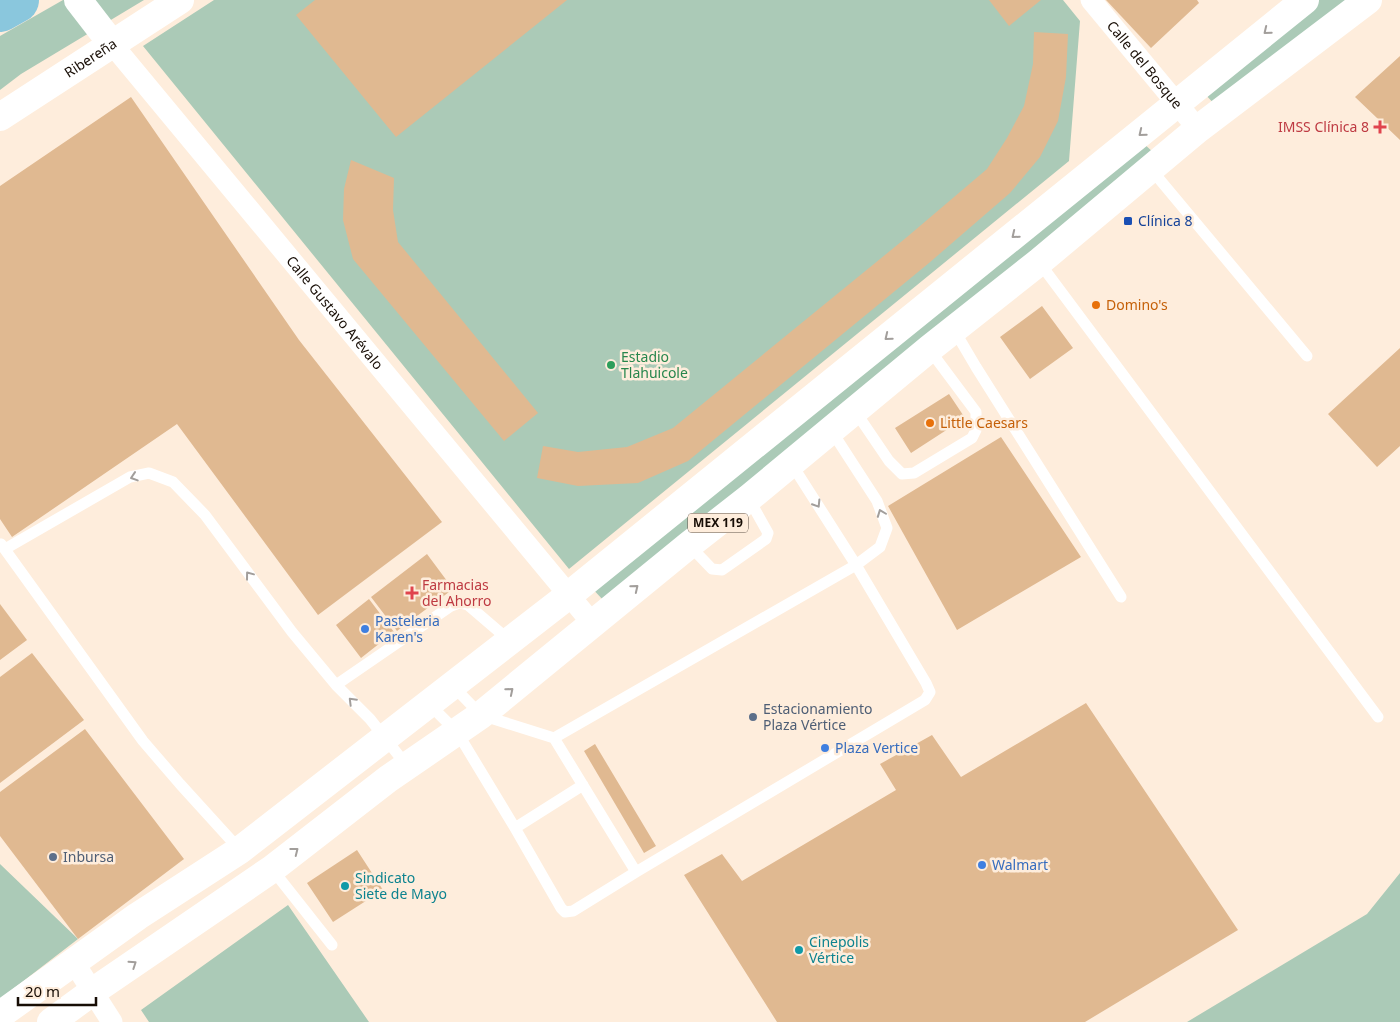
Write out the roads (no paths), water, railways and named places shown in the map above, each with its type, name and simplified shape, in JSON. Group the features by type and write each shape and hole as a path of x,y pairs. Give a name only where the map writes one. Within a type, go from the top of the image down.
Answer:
{"main road":[{"name":"Ribereña","path":"0,117 180,0"},
{"name":"MEX 119","path":"0,1015 138,916 240,850 569,596 1305,0"},
{"name":"MEX 119","path":"50,1022 272,869 407,766 481,715 689,544 749,498 953,328 1039,262 1198,129 1368,0"},
{"name":"Calle Gustavo Arévalo","path":"82,5 112,44"}],"street":[{"name":"Calle del Bosque","path":"1091,0 1198,129"},
{"name":"Calle Gustavo Arévalo","path":"112,44 592,623"},
{"path":"73,961 112,1022"}],"lane":[{"path":"1150,168 1307,356"},
{"path":"1039,262 1378,716"},
{"path":"953,328 1121,597"},
{"path":"855,411 889,461 902,474 914,473 972,438 976,430 976,412 928,349"},
{"path":"554,738 856,565 880,547 887,528 876,501 831,430"},
{"path":"428,704 456,732 515,828 560,908 565,912 573,911 925,700 930,692 926,683 856,565 791,463"},
{"path":"240,850 143,741 2,546 130,476 149,473 173,482 205,516 292,632 336,685 370,719 407,766"},
{"path":"689,544 712,569 722,570 766,539 768,533 749,498"},
{"path":"336,685 451,606 459,603 468,605 510,641"},
{"path":"452,685 481,715 554,738 636,872"},
{"path":"515,828 583,785"},
{"path":"272,869 332,945"}],"waterway":[{"path":"0,9 16,0"}],"place":[{"name":"IMSS Clínica 8","path":"1380,127"},
{"name":"Clínica 8","path":"1128,221"},
{"name":"Domino's","path":"1096,305"},
{"name":"Estadio Tlahuicole","path":"611,365"},
{"name":"Little Caesars","path":"930,423"},
{"name":"Farmacias del Ahorro","path":"412,593"},
{"name":"Pasteleria Karen's","path":"365,629"},
{"name":"Estacionamiento Plaza Vértice","path":"753,717"},
{"name":"Plaza Vertice","path":"825,748"},
{"name":"Inbursa","path":"53,857"},
{"name":"Walmart","path":"982,865"},
{"name":"Sindicato Siete de Mayo","path":"345,886"},
{"name":"Cinepolis Vértice","path":"799,950"}]}
